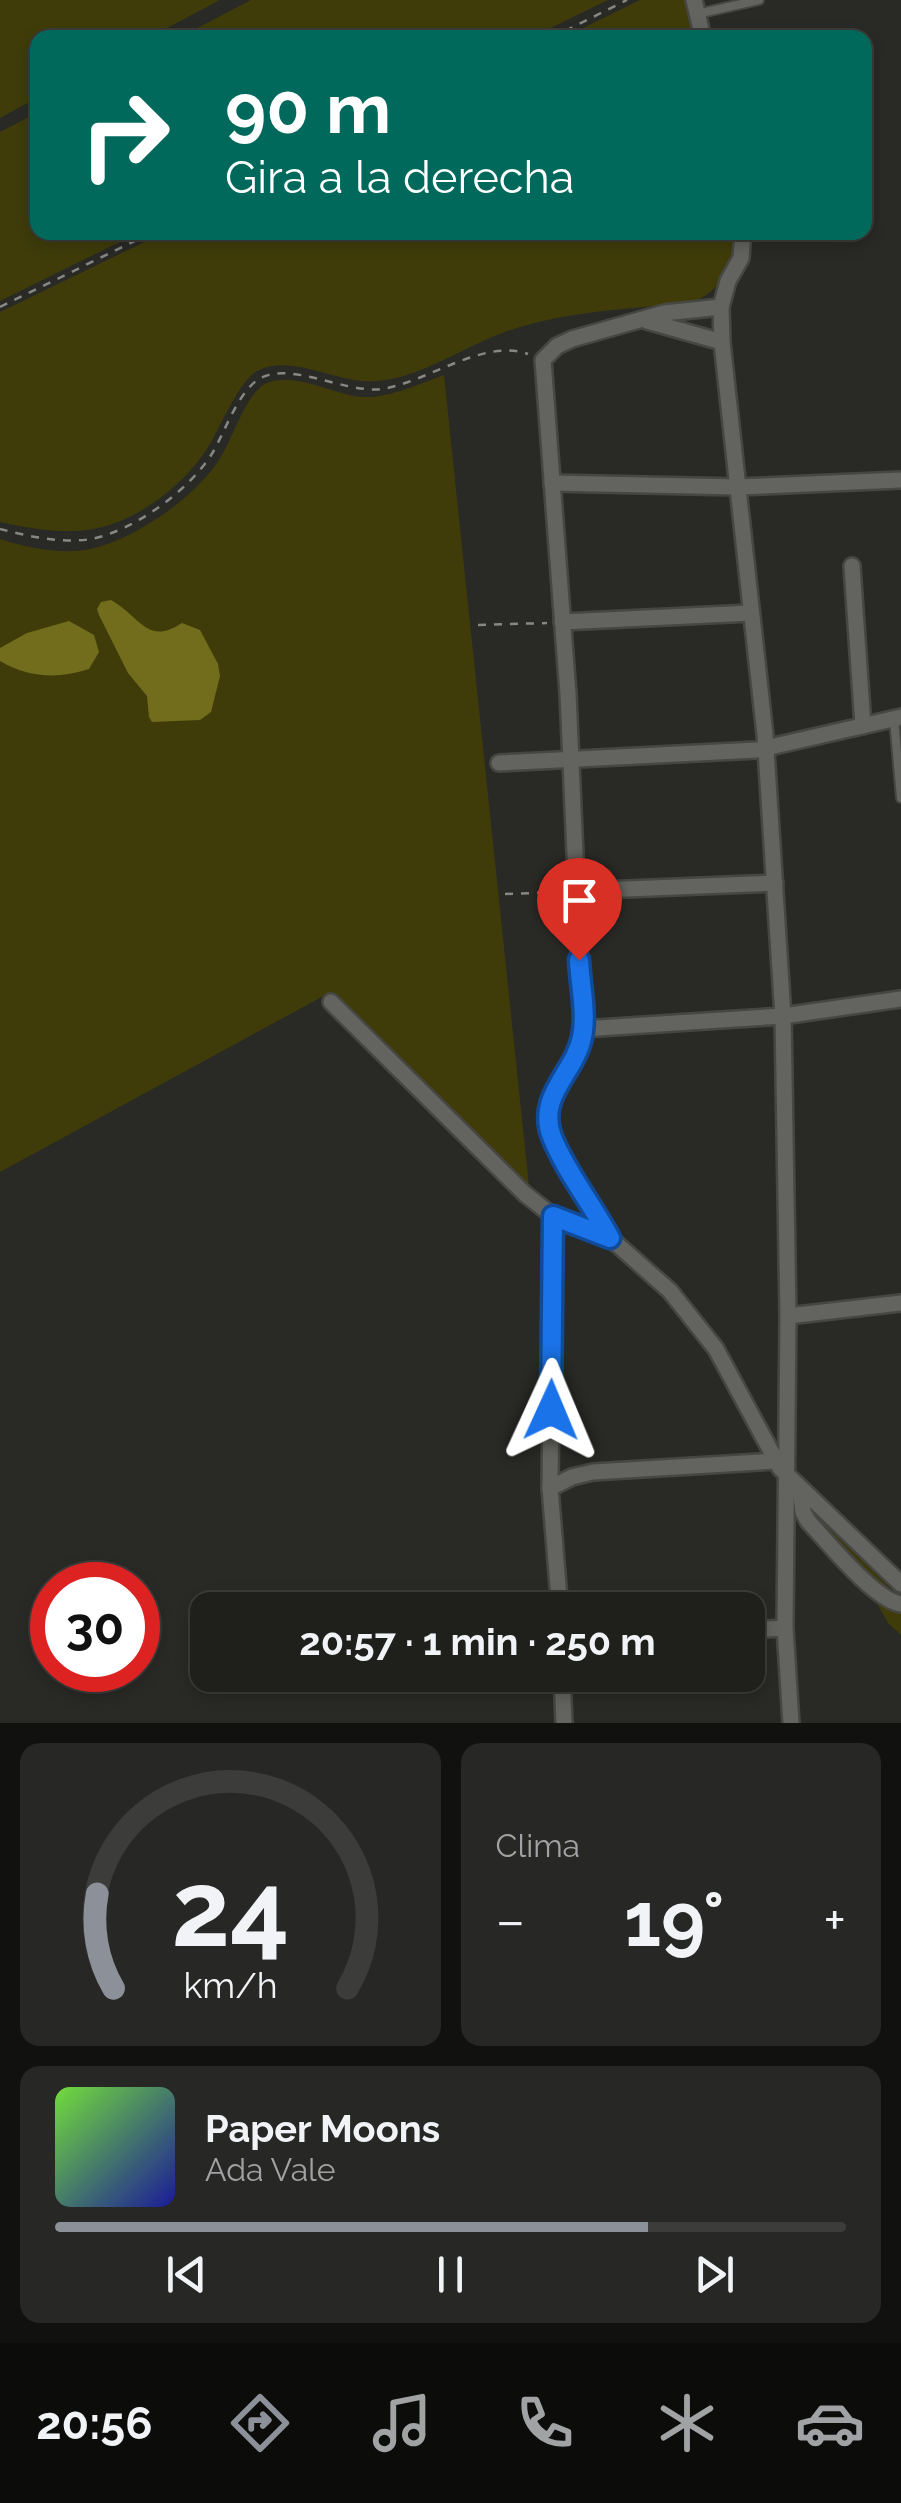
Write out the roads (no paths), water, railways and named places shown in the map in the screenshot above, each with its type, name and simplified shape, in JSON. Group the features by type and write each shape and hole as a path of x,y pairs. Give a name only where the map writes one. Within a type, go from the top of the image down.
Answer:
{"street":[{"path":"743,240 742,258 728,281 721,306 722,342 766,748 784,1016 788,1316 780,1467 791,1723"},
{"path":"721,306 683,310 572,339 557,346 543,360 571,759 582,1028 574,1059 559,1079 551,1099 549,1116 552,1136 610,1238 670,1291 716,1349 780,1467 901,1584"},
{"path":"648,321 722,342"},
{"path":"552,484 739,487 901,480"},
{"path":"852,566 863,726"},
{"path":"562,622 750,614"},
{"path":"499,763 766,748 898,718"},
{"path":"576,891 775,883"},
{"path":"582,1028 784,1016 901,999"},
{"path":"331,1002 525,1194 553,1216 610,1238"},
{"path":"553,1216 550,1488 559,1592"},
{"path":"788,1316 901,1303"},
{"path":"550,1488 572,1476 593,1472 780,1467"},
{"path":"800,1489 808,1521 840,1556 898,1607"},
{"path":"765,1629 785,1628"},
{"path":"563,1692 564,1723"}],"lane":[{"path":"696,7 759,0"},
{"path":"898,718 901,798"}]}
